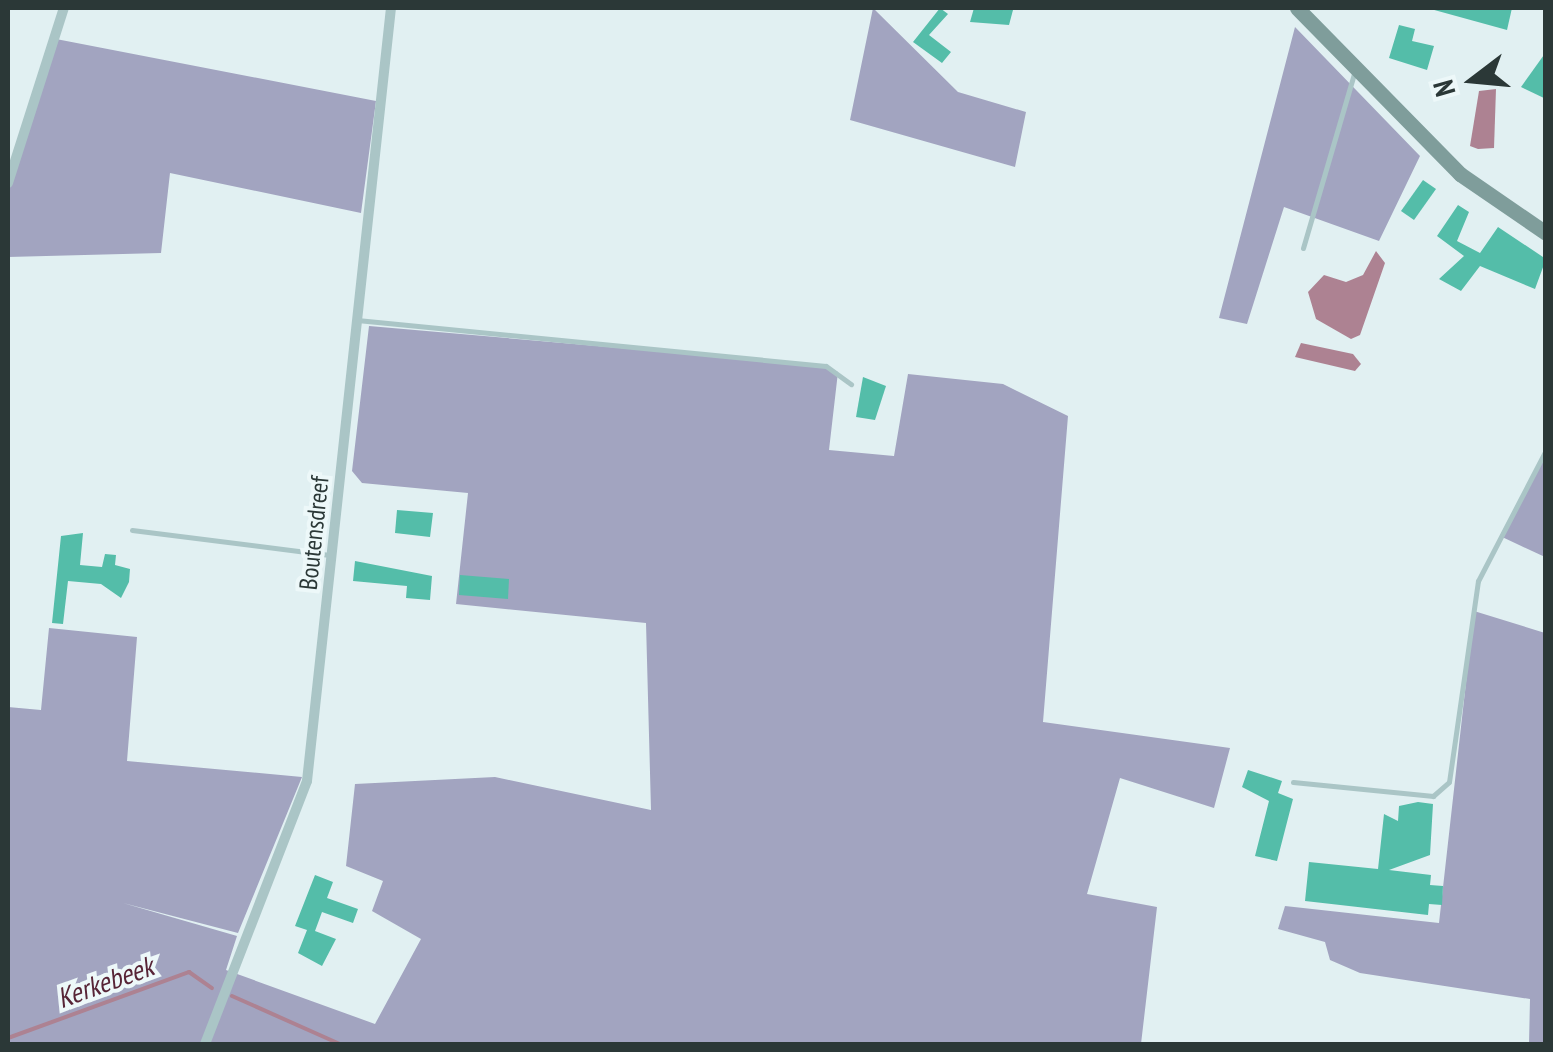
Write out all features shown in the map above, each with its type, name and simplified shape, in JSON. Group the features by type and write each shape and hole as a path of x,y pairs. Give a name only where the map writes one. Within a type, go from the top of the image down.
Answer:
{"street":[{"path":"8,184 64,8"},
{"name":"Boutensdreef","path":"204,1044 307,781 390,8"},
{"path":"1296,8 1359,64 1460,174 1546,233"}],"lane":[{"path":"1303,248 1359,64"},
{"path":"358,320 826,366 851,384"},
{"path":"1293,782 1433,796 1449,782 1478,581 1546,450"},
{"path":"132,530 332,555"}],"shaded area":[{"path":"873,8 958,92 1026,112 1015,167 850,120"},
{"path":"1295,27 1420,156 1379,241 1284,207 1247,324 1219,318"},
{"path":"56,39 376,101 361,213 170,173 161,253 8,257 8,183"},
{"path":"1496,89 1494,148 1470,146 1479,91"},
{"path":"1376,251 1385,263 1360,335 1351,339 1316,319 1308,292 1324,275 1346,282 1363,275"},
{"path":"369,326 826,366 838,372 829,450 894,456 908,374 1003,384 1068,416 1043,722 1230,748 1214,808 1120,778 1087,894 1157,907 1141,1044 8,1044 8,707 41,710 49,628 137,637 127,761 302,777 238,933 123,903 237,936 226,970 375,1024 421,939 372,911 383,881 346,866 355,784 495,777 651,810 646,623 456,604 468,493 362,483 352,471"},
{"path":"1301,343 1353,354 1361,364 1355,371 1295,357"},
{"path":"1545,450 1545,557 1500,536"},
{"path":"1474,611 1545,633 1545,1044 1529,1044 1530,999 1360,973 1330,960 1325,942 1278,929 1285,906 1439,923"}],"building":[{"path":"940,8 948,14 929,35 951,52 942,63 913,42"},
{"path":"974,8 1013,10 1009,25 970,22"},
{"path":"1427,8 1512,8 1507,30"},
{"path":"1399,25 1415,29 1412,41 1434,46 1427,70 1389,58"},
{"path":"1546,52 1546,99 1521,87"},
{"path":"1423,180 1436,189 1414,220 1401,211"},
{"path":"1458,205 1469,212 1457,241 1480,253 1498,227 1546,259 1535,289 1480,266 1461,291 1439,279 1464,256 1437,236"},
{"path":"863,377 886,386 875,420 856,417"},
{"path":"397,510 433,513 430,537 395,533"},
{"path":"83,533 80,565 102,567 105,554 116,555 115,565 130,569 129,582 121,598 101,584 68,581 63,624 52,623 61,536"},
{"path":"355,561 432,576 430,600 406,598 407,586 353,581"},
{"path":"460,575 509,579 508,599 459,595"},
{"path":"1248,770 1282,781 1278,793 1293,799 1277,861 1255,856 1269,801 1242,787"},
{"path":"1433,804 1430,855 1389,870 1431,875 1430,885 1443,886 1442,905 1429,904 1428,915 1305,901 1309,862 1378,869 1384,814 1398,821 1399,806"},
{"path":"315,875 333,882 327,898 358,909 353,923 322,912 315,931 336,939 322,966 298,953 307,930 295,926"}],"waterway":[{"name":"Kerkebeek","path":"8,1038 189,972 212,988"},
{"name":"Kerkebeek","path":"232,996 340,1044"}]}
